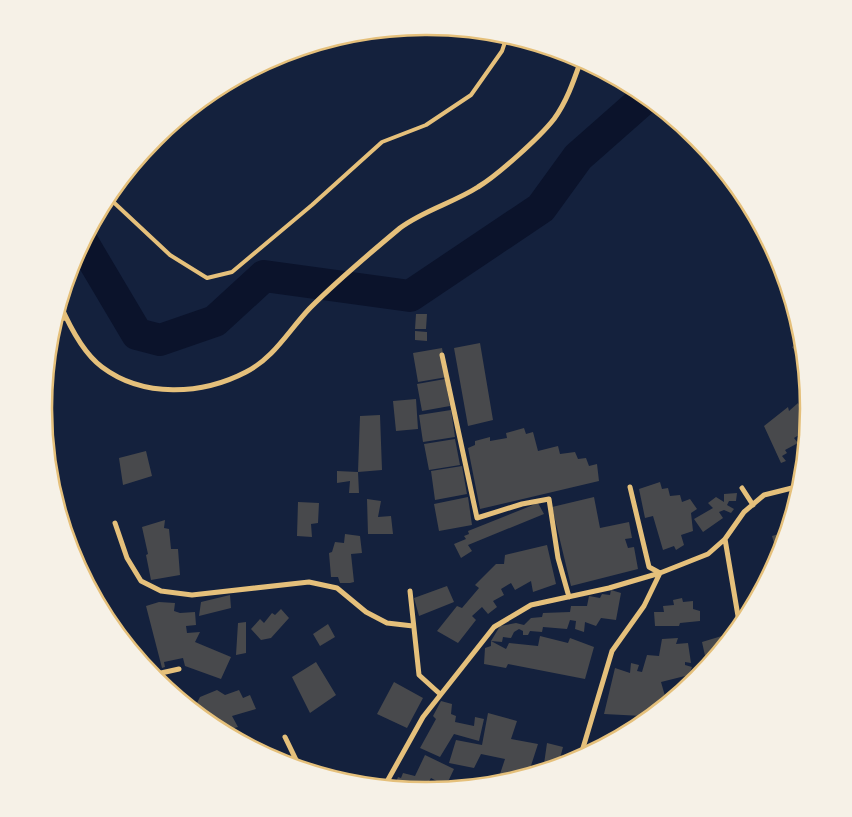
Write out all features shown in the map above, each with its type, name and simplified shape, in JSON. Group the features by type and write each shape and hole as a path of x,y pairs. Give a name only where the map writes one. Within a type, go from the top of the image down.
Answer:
{"street":[{"path":"64,314 83,345 101,366 125,380 143,386 184,390 217,383 246,372 273,353 311,308 400,228 414,218 479,187 508,164 554,119 569,94 578,68"},
{"path":"442,355 477,518 522,504 549,499 558,558 569,597"},
{"path":"630,487 649,567 660,573"},
{"path":"742,488 752,505"},
{"path":"388,780 423,717 494,627 532,605 660,573 708,554 725,539 744,512 764,495 790,488"},
{"path":"115,523 126,558 141,581 161,591 192,595 309,582 337,588 366,612 387,623 413,626"},
{"path":"725,539 738,615"},
{"path":"583,747 612,651 644,606 660,573"},
{"path":"410,591 419,675 440,694"},
{"path":"162,673 179,669"},
{"path":"285,738 295,758"}],"lane":[{"path":"114,203 170,255 207,278 232,272 312,205 382,142 426,124 471,95 502,51 505,43"}],"building":[{"path":"416,314 427,314 426,329 415,329"},
{"path":"415,331 427,332 427,341 415,340"},
{"path":"480,343 493,420 468,426 454,348"},
{"path":"442,348 447,377 418,382 413,353"},
{"path":"445,379 450,406 422,411 417,384"},
{"path":"416,399 418,429 396,431 393,401"},
{"path":"798,403 800,408 799,433 794,438 798,443 785,450 787,453 782,456 786,461 781,463 764,426 788,407 789,411"},
{"path":"451,410 455,437 423,442 419,415"},
{"path":"380,415 382,470 358,472 360,416"},
{"path":"524,428 526,434 533,432 538,451 558,446 560,454 575,452 578,459 586,458 589,466 597,464 599,481 480,509 468,448 475,445 475,441 490,437 490,441 507,438 506,433"},
{"path":"455,439 460,465 429,470 424,444"},
{"path":"146,451 152,476 123,485 119,458"},
{"path":"462,466 467,494 435,500 431,471"},
{"path":"337,471 358,472 359,493 349,493 350,481 337,483"},
{"path":"660,482 662,489 668,488 670,496 680,495 682,502 690,499 697,509 691,513 693,531 681,535 684,545 676,550 674,546 663,550 653,516 645,518 639,489"},
{"path":"737,493 736,501 729,501 727,505 734,509 731,513 724,510 719,512 723,518 703,532 694,519 713,508 708,503 716,497 724,502 724,494"},
{"path":"468,497 472,525 439,531 434,504"},
{"path":"594,497 600,528 629,522 632,538 625,539 628,548 634,547 638,569 571,586 552,507"},
{"path":"367,499 381,501 378,517 391,516 393,534 368,534"},
{"path":"298,502 319,503 318,523 311,524 312,537 297,536"},
{"path":"538,503 544,514 468,545 472,551 461,558 454,544 466,539 464,536 469,534 468,531"},
{"path":"165,520 164,528 169,529 171,549 178,549 180,575 151,580 142,527"},
{"path":"345,534 360,536 362,553 351,554 354,582 340,583 338,577 331,577 329,553 332,552 335,542 344,543"},
{"path":"778,534 774,543 772,536"},
{"path":"547,545 556,584 533,592 531,581 515,590 511,583 501,589 504,595 493,601 497,607 488,614 482,607 472,616 476,620 458,643 437,631 457,606 462,608 479,588 475,585 496,564 504,564 505,555"},
{"path":"447,586 454,602 419,616 414,598"},
{"path":"611,590 621,593 616,620 601,618 596,626 585,622 584,632 575,629 576,621 570,620 567,629 543,627 542,632 530,631 528,635 523,635 523,631 519,629 514,632 511,638 503,637 502,642 491,641 500,626 516,623 524,625 531,618 542,617 543,613 570,612 571,606 587,606 589,596 600,598 602,594 610,595"},
{"path":"230,595 231,608 199,616 201,602"},
{"path":"682,598 683,602 693,601 693,609 700,611 700,621 680,623 679,626 655,626 654,612 664,612 663,606 674,605 673,600"},
{"path":"159,602 175,603 174,611 180,613 195,612 196,625 186,626 187,633 200,632 195,642 231,657 221,679 185,666 183,658 164,662 165,667 162,668 146,606"},
{"path":"281,609 289,618 271,638 261,640 251,629 260,619 264,623 272,613 275,615"},
{"path":"246,622 246,653 236,655 238,623"},
{"path":"328,624 335,637 320,646 313,634"},
{"path":"540,636 568,643 570,638 594,647 585,679 508,664 506,668 484,664 485,648 491,646 491,641 506,649 509,643 538,646"},
{"path":"722,636 705,657 702,642"},
{"path":"678,638 676,644 688,643 691,663 685,662 685,665 692,667 690,673 661,682 665,695 638,716 604,714 615,668 630,673 631,663 639,665 637,671 642,672 647,655 659,656 662,639"},
{"path":"316,662 336,695 310,713 292,677"},
{"path":"394,682 423,698 407,728 377,714"},
{"path":"217,690 225,695 239,690 243,698 250,695 256,709 232,716 238,727 233,728 197,703 200,697"},
{"path":"441,701 452,704 451,714 456,716 455,722 474,726 475,717 484,719 479,741 454,734 440,757 420,748 436,719 433,716"},
{"path":"488,713 517,721 511,739 538,744 531,767 502,774 500,774 505,759 481,754 474,768 449,763 456,740 482,745"},
{"path":"547,743 563,747 560,757 544,763"},
{"path":"425,755 454,769 448,781 438,782 431,778 429,782 397,781 398,777 401,778 403,773 415,776"}],"waterway":[{"path":"88,251 137,334 160,340 215,321 264,276 410,296 541,208 578,157 640,102"}]}
